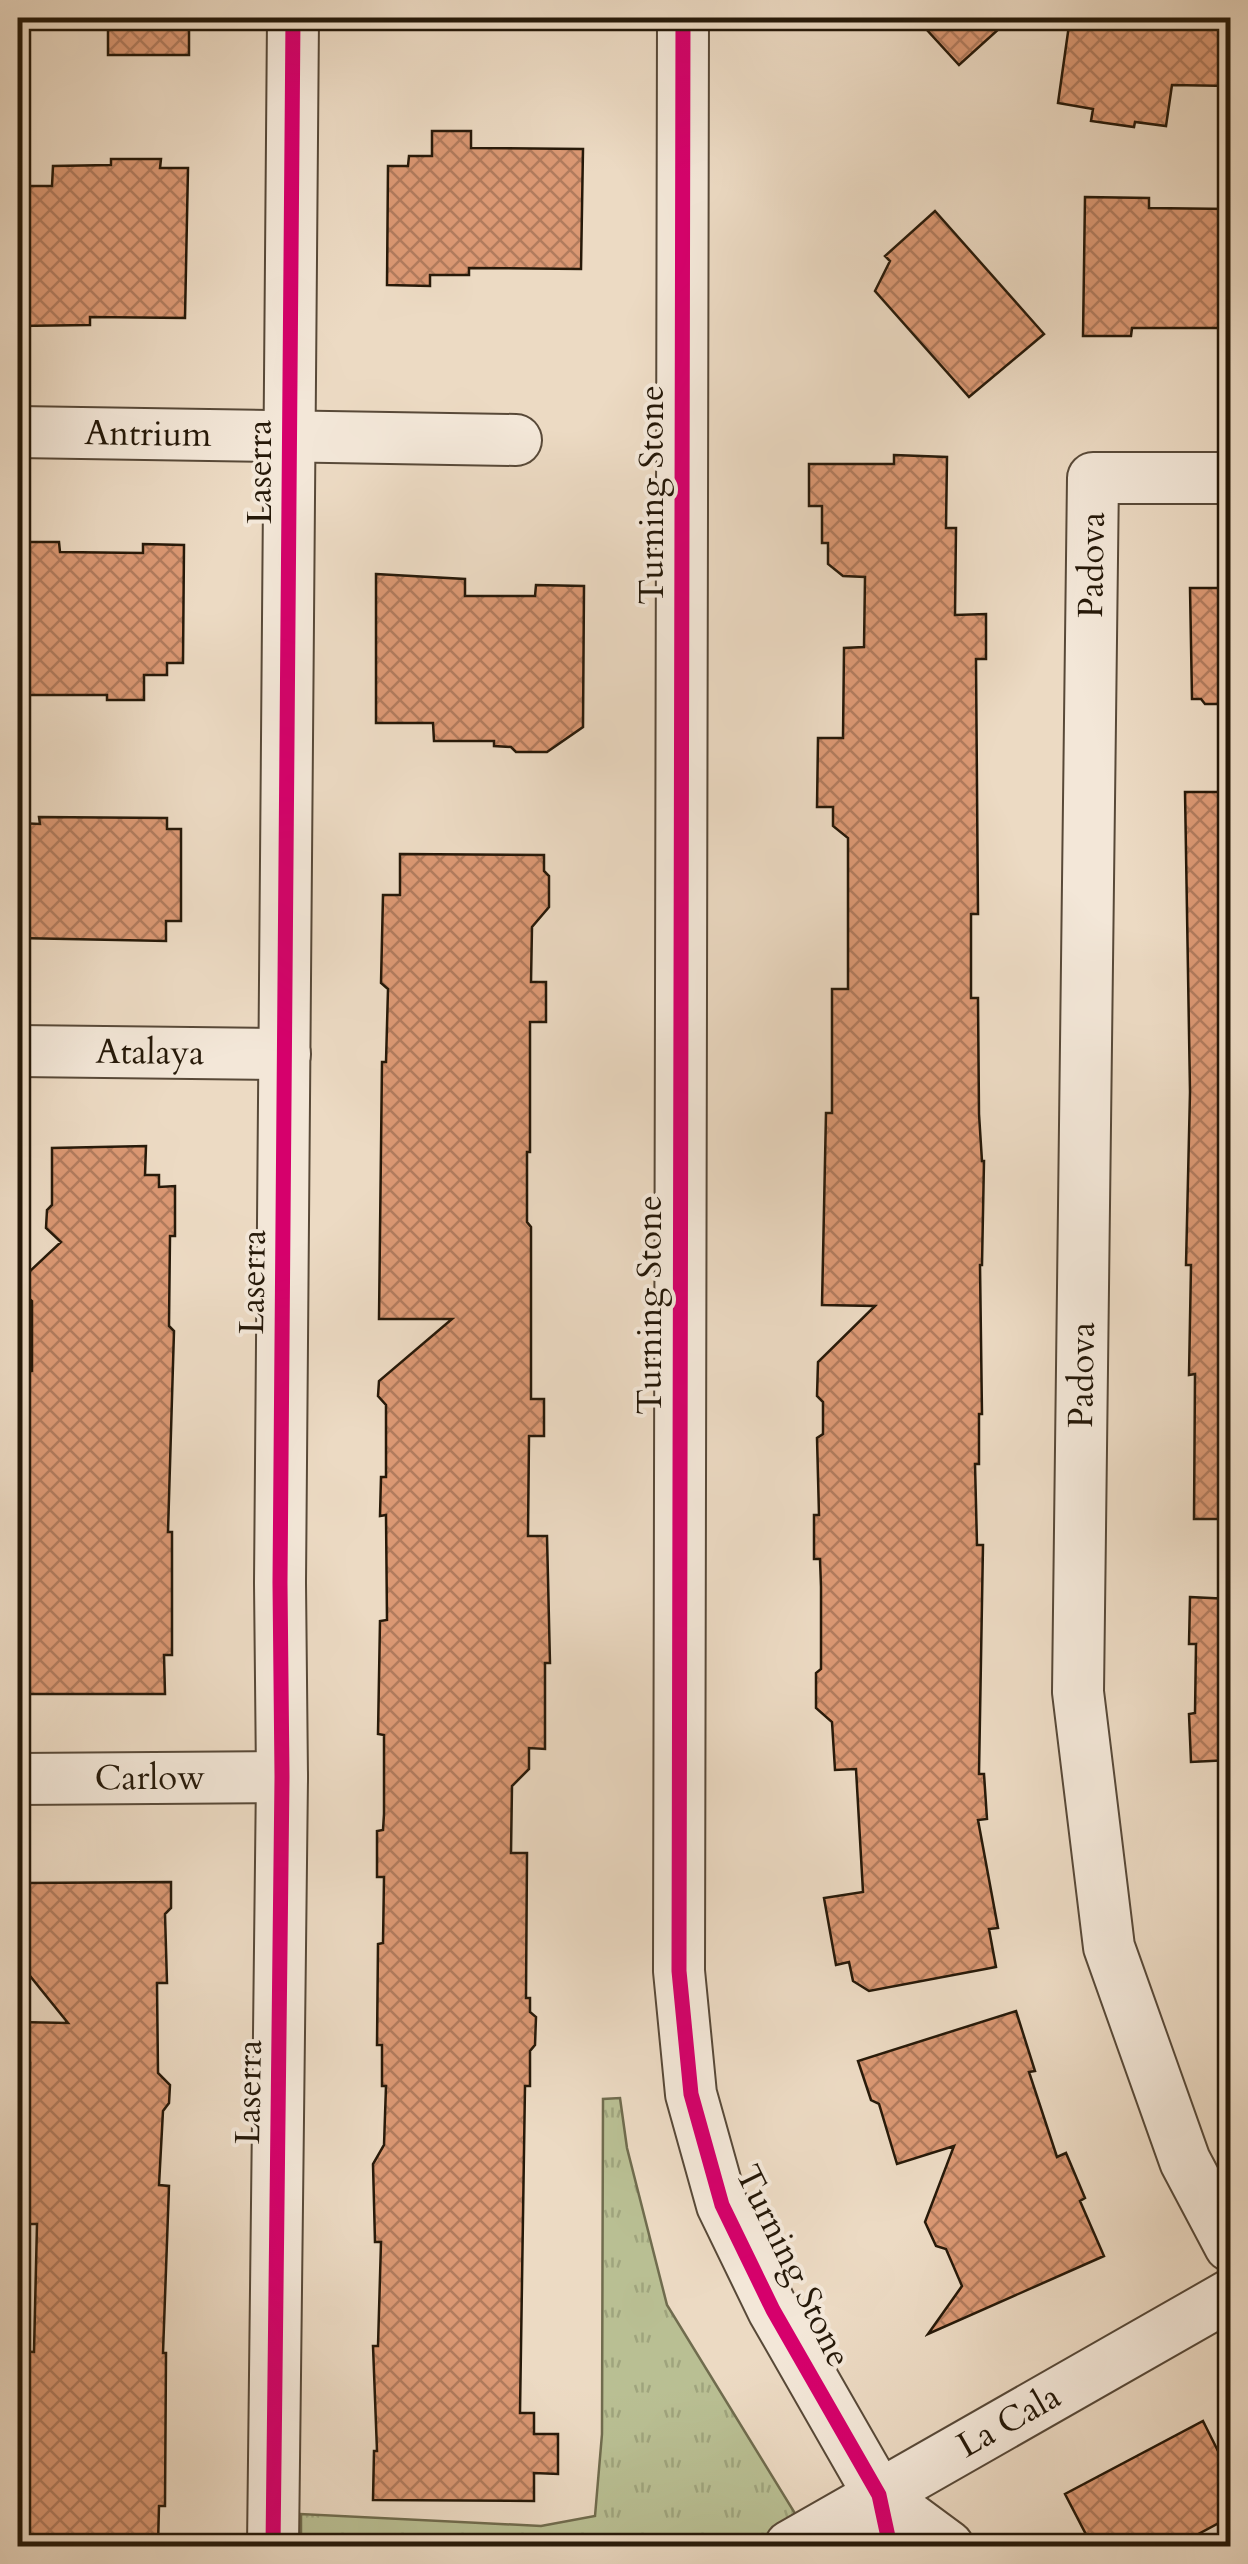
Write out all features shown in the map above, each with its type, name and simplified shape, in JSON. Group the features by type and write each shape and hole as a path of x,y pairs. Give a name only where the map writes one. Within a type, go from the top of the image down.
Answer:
{"street":[{"name":"Laserra","path":"273,2546 294,18"},
{"name":"Turning Stone","path":"683,18 679,1971 691,2094 722,2205 772,2310 879,2495 890,2546"},
{"name":"Antrium","path":"18,432 516,440"},
{"name":"Padova","path":"1230,478 1093,478 1078,1692 1108,1947 1185,2161 1230,2246"},
{"name":"Atalaya","path":"18,1051 285,1054"},
{"name":"Carlow","path":"18,1779 282,1778"},
{"name":"La Cala","path":"790,2546 1230,2295"},
{"name":"Turning Stone","path":"879,2495 948,2546"}],"green space":[{"path":"620,2098 627,2148 667,2305 815,2546 301,2546 301,2514 541,2526 595,2516 602,2434 603,2099"}],"building":[{"path":"108,18 189,18 189,55 108,55"},
{"path":"916,18 1011,18 959,65"},
{"path":"1070,18 1230,18 1230,86 1172,85 1166,126 1135,122 1134,127 1091,121 1093,109 1058,103"},
{"path":"432,131 471,131 471,148 583,149 581,269 469,268 469,275 430,275 430,286 387,285 388,166 408,166 409,156 432,156"},
{"path":"111,159 161,159 160,168 188,168 185,318 90,317 90,325 18,326 18,186 52,186 53,166 111,165"},
{"path":"1085,197 1149,198 1149,208 1230,209 1230,328 1132,328 1131,336 1083,336"},
{"path":"935,211 1044,334 969,397 875,291 890,261 885,256"},
{"path":"894,455 947,457 946,528 956,528 955,615 986,614 986,659 976,659 978,914 971,914 971,998 978,998 979,1114 984,1161 980,1265 982,1414 979,1464 975,1464 977,1545 983,1545 979,1774 984,1774 987,1819 978,1820 998,1928 989,1929 996,1967 869,1991 853,1981 849,1962 836,1965 824,1898 863,1892 856,1769 835,1770 832,1722 816,1708 816,1673 821,1669 821,1587 820,1559 814,1559 814,1515 819,1515 817,1438 823,1434 823,1402 817,1396 818,1362 875,1306 822,1305 826,1113 832,1113 832,989 848,989 848,838 833,826 833,807 817,807 818,738 843,738 844,648 864,647 865,577 843,576 828,564 828,543 822,543 822,506 809,506 809,464 894,464"},
{"path":"18,542 59,542 60,552 143,553 143,544 184,545 183,663 167,663 167,675 144,675 144,700 107,700 107,695 18,695"},
{"path":"376,574 465,579 465,596 535,596 536,585 584,586 583,727 547,752 516,752 511,747 494,746 494,741 434,741 433,723 376,723"},
{"path":"1190,588 1230,588 1230,704 1205,704 1201,699 1192,699"},
{"path":"1185,792 1230,792 1230,1519 1194,1519 1195,1374 1189,1375 1191,1265 1186,1265 1190,1092"},
{"path":"39,817 167,818 167,829 181,829 181,921 166,921 166,941 18,938 18,823 40,824"},
{"path":"400,854 544,855 544,871 549,876 549,907 532,927 531,982 546,982 546,1022 530,1022 527,1222 531,1227 531,1399 544,1399 544,1436 529,1436 528,1536 547,1536 550,1663 545,1663 545,1749 529,1748 529,1769 512,1786 511,1853 527,1853 526,1998 530,1998 530,2012 536,2017 535,2045 530,2051 530,2086 525,2086 520,2413 534,2413 534,2434 558,2434 558,2474 534,2473 534,2501 373,2500 377,2451 373,2346 378,2346 381,2242 375,2242 373,2164 384,2145 386,2086 382,2086 382,2045 377,2045 378,1944 383,1943 384,1877 377,1877 377,1831 383,1830 384,1814 384,1735 378,1734 380,1621 387,1620 386,1515 380,1516 381,1477 386,1477 386,1405 378,1396 379,1381 452,1319 379,1319 382,1062 386,1062 388,989 381,983 383,895 400,895"},
{"path":"146,1146 145,1175 159,1175 159,1187 175,1186 169,1326 174,1331 168,1532 172,1532 172,1655 164,1655 165,1694 24,1694 24,1673 18,1673 24,1561 18,1557 18,1483 24,1478 24,1428 18,1428 18,1380 24,1380 24,1372 32,1371 28,1273 61,1242 46,1228 47,1210 52,1205 52,1148"},
{"path":"1190,1597 1230,1599 1230,1760 1191,1762 1189,1714 1195,1713 1196,1644 1189,1644"},
{"path":"171,1882 171,1908 165,1914 167,1983 157,1983 158,2073 170,2085 169,2103 163,2111 159,2185 169,2186 163,2353 165,2506 159,2506 158,2545 18,2545 18,2351 34,2352 37,2224 18,2224 18,2133 28,2134 30,2063 18,2063 18,2022 68,2023 22,1966 26,1883"},
{"path":"1016,2011 1035,2071 1029,2072 1057,2157 1066,2153 1085,2198 1080,2201 1104,2256 928,2334 962,2286 946,2249 936,2246 925,2222 954,2146 897,2164 879,2104 871,2100 858,2061"},
{"path":"1203,2421 1230,2475 1230,2517 1176,2546 1092,2546 1065,2494"}],"cycle path":[{"path":"273,2546 293,18"},
{"path":"683,18 679,1971 691,2094 722,2205 773,2310 879,2495 890,2546"}]}
